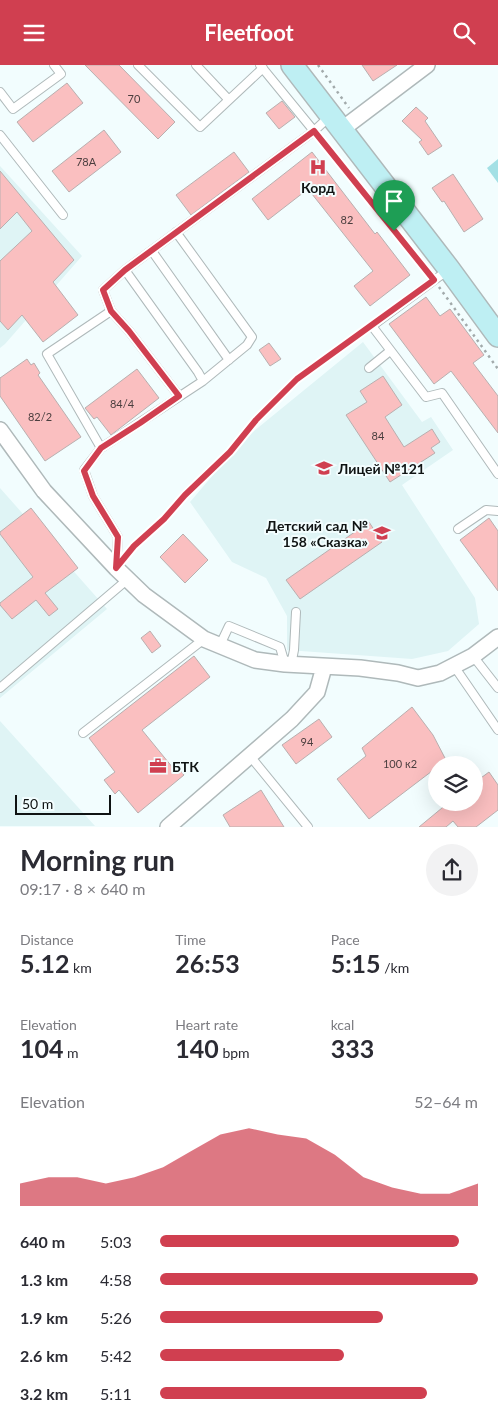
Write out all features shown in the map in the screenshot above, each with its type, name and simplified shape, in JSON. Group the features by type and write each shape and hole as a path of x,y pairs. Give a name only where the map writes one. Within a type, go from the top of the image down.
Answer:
{"main road":[{"path":"292,65 343,121 442,275 498,336"}],"street":[{"path":"343,121 427,65"},
{"path":"0,429 44,491 116,568 144,595 204,639 256,660 288,665 398,673 418,678 440,673 454,666 473,656 498,637"},
{"path":"168,827 292,719 317,692 324,667"}],"lane":[{"path":"0,92 13,109 61,74 54,65"},
{"path":"138,65 200,127 261,67 314,131"},
{"path":"196,65 228,99"},
{"path":"179,396 129,331 111,311 103,290 125,270 314,131 343,121"},
{"path":"0,135 63,215"},
{"path":"116,568 118,537 93,496 84,471 101,448 203,381 247,345 252,337 176,232"},
{"path":"152,251 229,360"},
{"path":"125,270 198,371 203,381"},
{"path":"442,275 372,326 426,397 442,393 498,474"},
{"path":"101,448 47,354 111,311"},
{"path":"369,368 390,351"},
{"path":"458,529 486,511 498,511"},
{"path":"0,688 128,579"},
{"path":"288,665 294,650 296,612"},
{"path":"220,645 229,626 280,647 288,665"},
{"path":"82,733 204,639"},
{"path":"473,656 498,687"},
{"path":"454,666 498,729"},
{"path":"250,756 308,827"}],"path":[{"path":"318,65 343,121"},
{"path":"314,131 442,275 498,369"},
{"path":"116,568 134,546 164,519 185,495 230,452 256,420 297,379 372,326"}],"shaded area":[{"path":"498,159 498,183 487,168"},
{"path":"0,166 82,256 0,348"},
{"path":"363,342 422,422 431,417 453,450 402,485 475,598 479,624 448,651 412,659 287,650 287,616 266,578 232,562 190,502 243,440"},
{"path":"0,488 107,609 0,698"},
{"path":"0,721 95,826 0,826"}],"building":[{"path":"85,65 119,65 175,122 158,139"},
{"path":"362,65 397,65 373,81"},
{"path":"67,83 83,103 33,142 17,122"},
{"path":"282,101 295,117 279,129 266,113"},
{"path":"416,107 428,118 425,121 442,146 428,155 419,142 422,140 402,121"},
{"path":"104,130 121,152 69,192 52,171"},
{"path":"234,152 249,172 191,215 176,195"},
{"path":"312,152 375,234 377,232 410,275 370,306 354,286 373,271 308,189 268,220 252,199"},
{"path":"0,171 74,260 53,282 78,315 43,342 22,315 8,330 0,321 0,261 32,231 17,212 0,229"},
{"path":"453,174 483,219 464,232 444,201 442,202 432,188"},
{"path":"426,297 440,316 450,309 484,355 473,363 498,396 498,433 451,371 434,384 389,324"},
{"path":"269,343 281,359 270,366 259,350"},
{"path":"27,359 31,365 34,363 40,373 38,375 81,437 45,461 0,396 0,378"},
{"path":"137,369 159,398 111,435 97,417 94,419 85,408"},
{"path":"383,376 402,405 385,417 404,447 432,429 440,442 431,448 435,453 390,482 346,415 367,402 360,391"},
{"path":"31,508 78,568 45,593 58,609 49,616 36,600 12,619 0,603 33,577 0,532"},
{"path":"489,518 498,531 498,591 460,540"},
{"path":"369,522 382,542 300,599 286,580"},
{"path":"183,534 208,560 185,583 160,557"},
{"path":"150,631 161,646 152,653 141,638"},
{"path":"194,656 210,677 142,730 173,768 177,766 184,775 138,813 119,790 115,794 104,780 115,772 89,738"},
{"path":"412,707 433,735 444,756 428,756 428,774 369,819 337,779 366,756 362,748"},
{"path":"319,719 332,737 296,764 282,745"},
{"path":"489,772 498,785 498,810 476,827 458,827 453,821 446,827 419,827 438,811 483,811 483,776"},
{"path":"261,790 284,827 230,827 223,815"}],"place":[{"name":"Корд","path":"318,167"},
{"name":"Лицей №121","path":"324,468"},
{"name":"Детский сад № 158 «Сказка»","path":"382,533"},
{"name":"БТК","path":"158,766"}],"route":[{"path":"314,131 394,231 434,280 297,379 256,420 230,452 185,495 164,519 134,546 116,568 118,537 93,496 84,471 101,448 179,396 129,331 111,311 103,290 125,270 314,131"}]}
